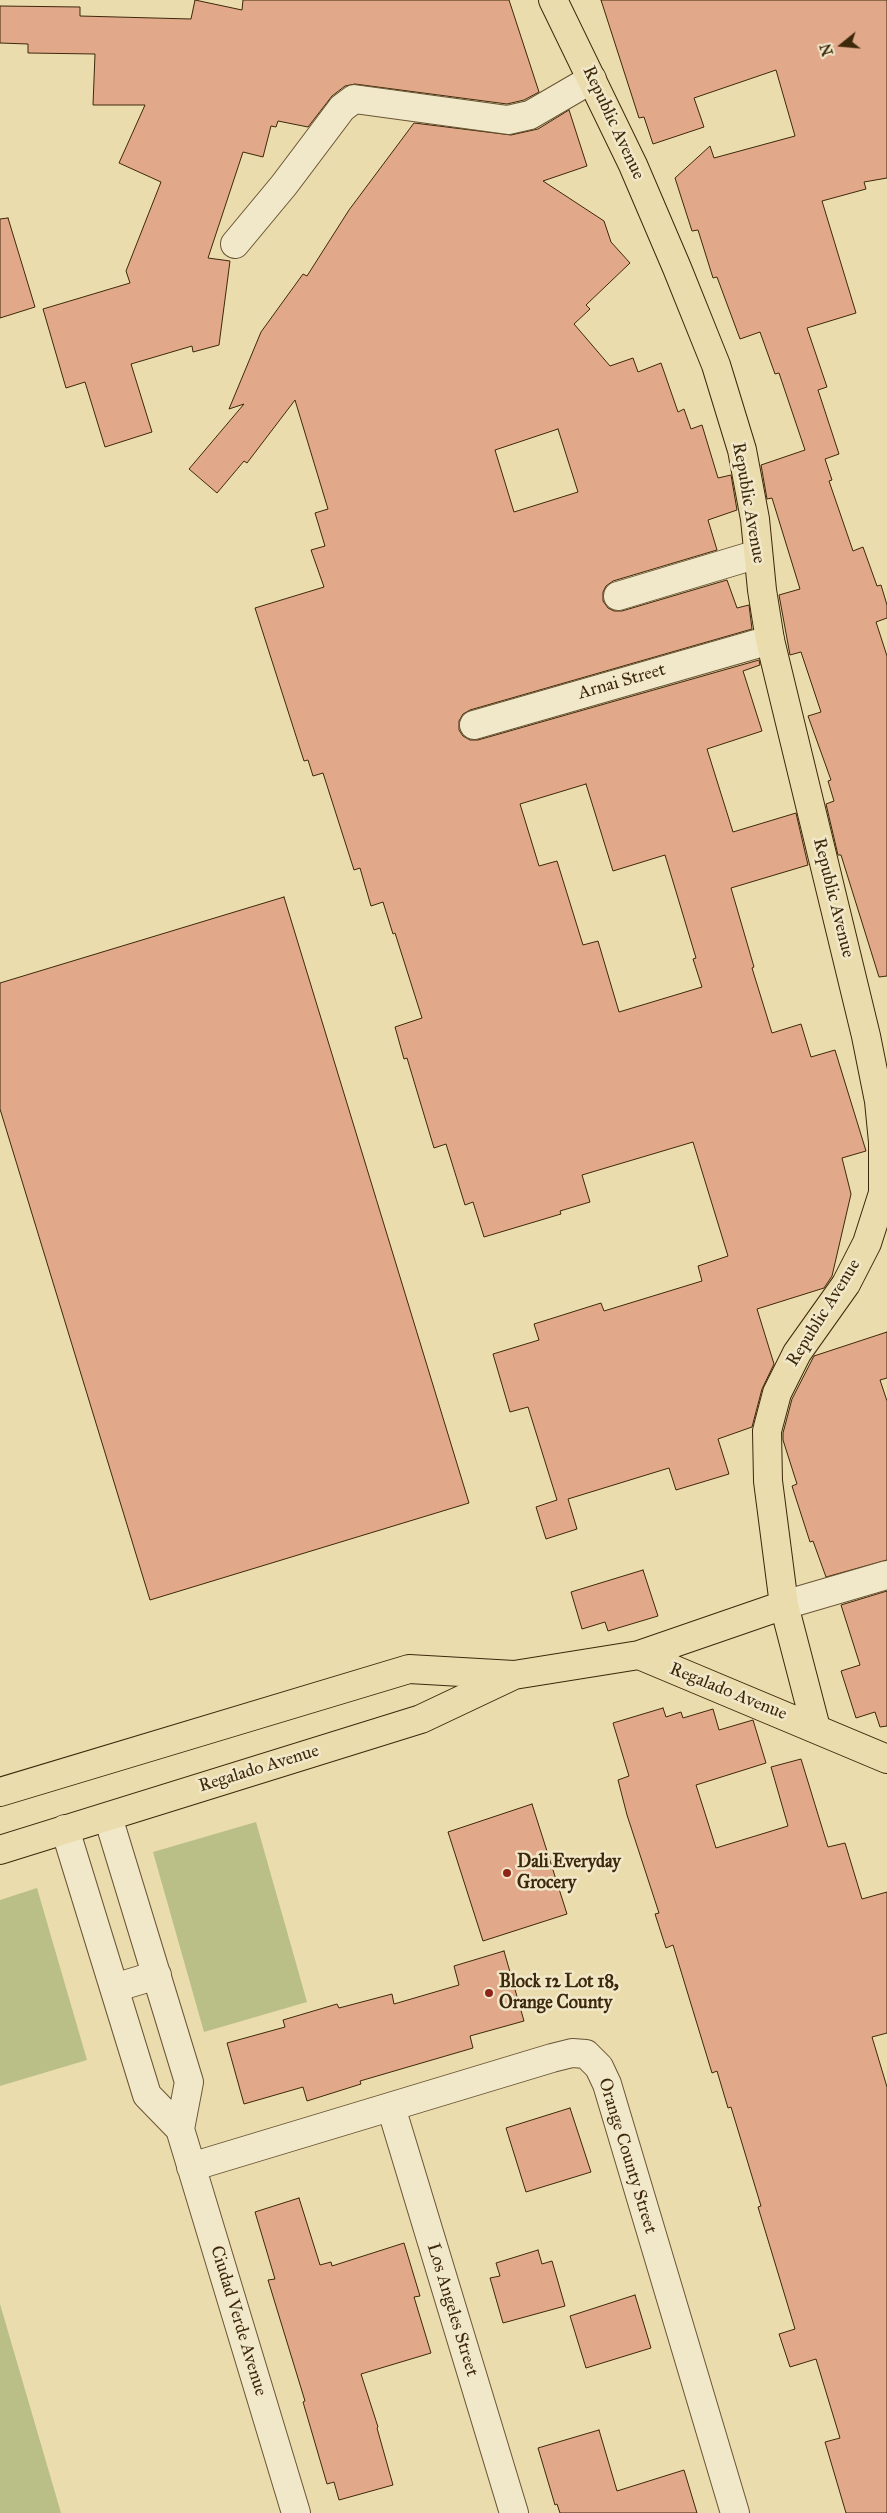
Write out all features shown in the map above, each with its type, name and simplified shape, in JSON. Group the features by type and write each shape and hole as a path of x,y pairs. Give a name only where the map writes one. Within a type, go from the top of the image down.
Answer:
{"main road":[{"name":"Republic Avenue","path":"554,0 633,165 716,365 742,450 755,520 770,640 866,1036 879,1101 883,1142 883,1192 867,1244 846,1284 797,1353 777,1393 767,1431 768,1481 784,1605 816,1728"},
{"name":"Regalado Avenue","path":"0,1792 409,1669 514,1675 639,1655 784,1605"},
{"name":"Regalado Avenue","path":"639,1655 816,1728"},
{"name":"Regalado Avenue","path":"0,1850 421,1719 514,1675"},
{"path":"816,1728 887,1759"}],"street":[{"path":"235,244 284,185 342,108 354,99 508,120 530,115 592,79"},
{"path":"618,596 758,554"},
{"name":"Arnai Street","path":"474,725 770,640"},
{"path":"784,1605 887,1575"},
{"name":"Ciudad Verde Avenue","path":"108,1817 189,2082 180,2129 296,2513"},
{"name":"Ciudad Verde Avenue","path":"66,1830 146,2095 180,2129"},
{"path":"114,1988 157,1975"},
{"name":"Orange County Street","path":"191,2167 572,2053 586,2054 599,2067 607,2084 735,2513"},
{"name":"Los Angeles Street","path":"391,2107 514,2513"}],"green space":[{"path":"256,1822 307,2002 204,2032 153,1852"},
{"path":"37,1888 87,2060 0,2086 0,1900"},
{"path":"0,2304 61,2513 0,2513"}],"building":[{"path":"195,0 242,10 243,0 509,0 539,92 524,100 507,104 355,84 345,86 332,96 308,127 278,121 276,127 271,126 263,157 243,152 208,258 230,261 219,345 193,352 192,346 131,364 152,432 105,447 85,382 66,388 43,309 130,283 126,271 161,182 119,163 145,105 93,105 95,54 28,53 28,44 0,43 0,6 80,7 80,16 191,19"},
{"path":"601,0 887,0 887,178 864,182 866,189 822,201 856,313 807,328 827,387 818,390 839,454 825,459 832,480 829,481 853,551 863,547 877,586 881,585 887,605 887,618 876,622 887,656 887,976 879,977 841,855 838,855 826,804 834,801 828,781 831,780 808,716 821,712 801,652 790,655 779,595 800,589 772,498 767,499 761,465 805,450 779,373 775,374 760,332 740,339 717,277 713,278 698,230 692,231 675,178 710,146 714,158 795,136 776,70 694,98 704,127 653,144 644,117 639,118"},
{"path":"569,110 587,166 543,181 604,221 611,242 630,263 586,305 590,309 574,324 610,366 633,358 638,372 661,363 678,412 684,409 691,429 702,425 718,478 731,475 737,510 708,520 717,550 613,581 606,586 603,592 603,601 608,608 614,611 622,611 727,580 737,608 749,605 752,629 470,710 463,714 459,721 459,730 463,736 470,740 478,740 759,660 760,665 743,671 762,731 707,749 733,832 796,813 808,865 731,888 754,967 752,968 772,1033 801,1024 811,1057 835,1050 866,1151 842,1158 851,1194 832,1276 824,1288 757,1309 774,1364 762,1389 752,1427 718,1439 729,1474 676,1490 669,1468 568,1499 577,1529 546,1539 536,1507 557,1500 528,1407 510,1412 493,1354 539,1340 534,1324 601,1303 604,1311 702,1281 698,1266 728,1256 693,1142 582,1175 590,1202 560,1211 561,1214 484,1237 473,1202 465,1205 446,1144 434,1148 407,1058 404,1059 395,1027 422,1018 395,933 393,934 383,902 371,906 360,868 354,870 323,773 313,776 308,760 304,761 255,608 324,587 311,550 325,546 315,513 328,509 295,400 247,463 244,461 217,493 189,469 244,404 229,409 261,332 303,274 307,276 349,210 414,123 511,135 538,129","holes":["558,429 578,492 514,512 495,450","586,784 613,871 665,855 696,958 693,959 702,987 619,1012 598,941 583,945 557,861 539,866 520,804"]},
{"path":"8,218 35,307 0,318 0,219"},
{"path":"284,897 469,1503 150,1600 0,1109 0,983"},
{"path":"887,1332 887,1378 880,1380 887,1401 887,1560 826,1577 813,1541 810,1542 792,1486 797,1484 783,1440 783,1433 792,1399 814,1356"},
{"path":"643,1570 658,1616 608,1631 605,1622 582,1629 571,1592"},
{"path":"887,1591 887,1726 880,1727 875,1712 856,1718 841,1671 860,1665 841,1605"},
{"path":"663,1708 666,1717 681,1712 683,1718 713,1709 719,1730 753,1720 766,1763 696,1785 716,1848 788,1826 771,1767 801,1759 828,1847 845,1843 862,1899 887,1892 887,2033 872,2037 887,2087 887,2513 846,2513 825,2442 840,2438 816,2359 790,2367 779,2334 795,2329 758,2207 761,2206 731,2107 728,2108 717,2071 712,2073 673,1945 666,1948 655,1914 659,1913 627,1815 618,1780 629,1776 613,1723"},
{"name":"Dali Everyday Grocery","path":"532,1804 567,1914 483,1941 448,1832"},
{"path":"504,1951 524,2021 470,2036 473,2048 360,2081 361,2084 307,2101 303,2087 244,2104 227,2043 285,2027 283,2020 337,2004 339,2008 392,1994 394,2004 459,1985 454,1966"},
{"path":"570,2108 591,2172 526,2192 506,2128"},
{"path":"299,2198 320,2265 331,2262 332,2266 404,2243 420,2296 414,2297 431,2353 361,2374 378,2427 393,2485 339,2500 334,2482 327,2484 303,2402 305,2401 268,2280 275,2279 255,2212"},
{"path":"538,2250 542,2264 552,2261 565,2306 503,2323 490,2278 500,2276 496,2263"},
{"path":"635,2295 651,2348 586,2368 570,2316"},
{"path":"599,2430 617,2491 684,2470 697,2513 560,2513 557,2504 555,2505 538,2448"}],"place":[{"name":"Dali Everyday Grocery","path":"507,1873"},
{"name":"Block 12 Lot 18, Orange County","path":"489,1993"}]}
